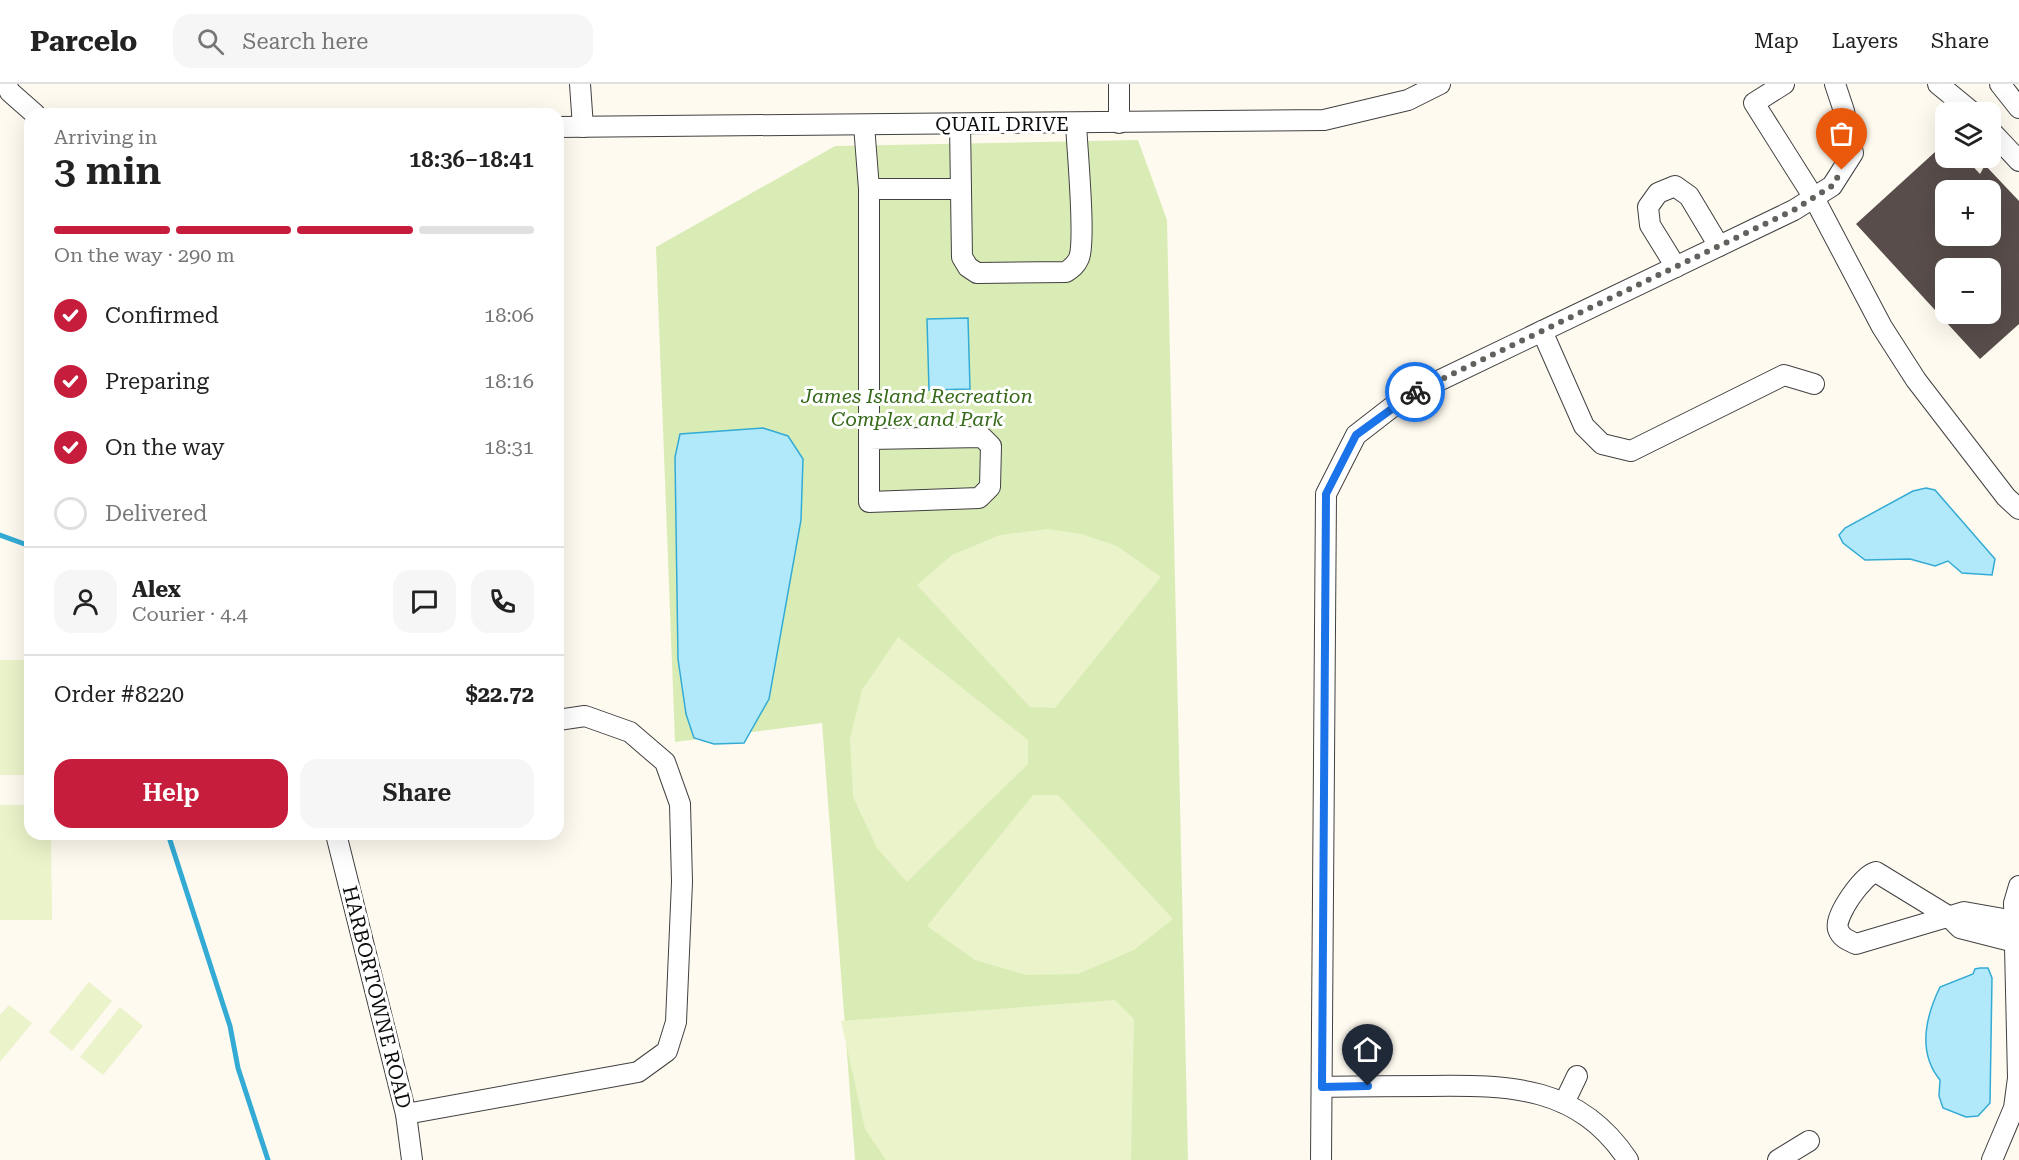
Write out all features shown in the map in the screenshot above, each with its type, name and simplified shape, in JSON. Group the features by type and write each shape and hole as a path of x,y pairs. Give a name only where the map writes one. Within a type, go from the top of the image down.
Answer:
{"street":[{"path":"6,84 10,92 28,108"},
{"path":"580,84 583,127"},
{"path":"1119,84 1119,123"},
{"name":"QUAIL DRIVE","path":"564,127 1324,120 1408,100 1440,84"},
{"path":"1784,84 1754,102 1814,198 1882,327 1916,380 2006,497 2019,509"},
{"path":"1938,84 1960,102"},
{"path":"2000,84 2019,108"},
{"path":"1321,1160 1326,494 1356,435 1405,397 1719,246 1814,198 1832,186 1853,153 1840,86"},
{"path":"960,124 961,248 968,267 977,273 1066,272 1080,257 1076,123"},
{"path":"864,125 868,189 869,502 979,498 990,487 991,446 982,437 869,439"},
{"path":"2001,142 2019,161"},
{"path":"1676,267 1650,225 1648,207 1659,193 1675,186 1689,196 1719,246"},
{"path":"868,189 960,189"},
{"path":"1542,331 1584,426 1602,444 1631,451 1784,375 1814,384"},
{"path":"406,1114 638,1072 667,1051 676,1022 682,882 680,804 665,762 630,732 585,716 564,719"},
{"name":"HARBORTOWNE ROAD","path":"338,840 406,1114 412,1160"},
{"path":"2014,921 1964,912 1948,916 1856,944 1844,939 1838,930 1837,921 1863,879 1876,872 1948,916 1960,928 2015,942"},
{"path":"1992,1160 2014,1108 2018,1078 2014,903 2019,886"},
{"path":"1564,1103 1577,1076"},
{"path":"1322,1087 1482,1085 1520,1089 1564,1103 1586,1114 1612,1136 1628,1160"},
{"path":"1778,1160 1809,1141"}],"green space":[{"name":"James Island Recreation Complex and Park","path":"1138,140 1167,220 1188,1160 855,1160 822,723 675,742 656,247 835,146"},
{"path":"1048,529 1081,534 1117,546 1161,577 1055,708 1030,707 917,585 952,555 1000,535"},
{"path":"898,637 1028,740 1028,764 907,882 877,848 853,797 850,738 862,690"},
{"path":"0,660 24,660 24,775 0,775"},
{"path":"1033,795 1058,795 1173,919 1134,950 1078,974 1026,975 975,960 927,926"},
{"path":"0,805 24,805 24,840 51,840 52,920 0,920"},
{"path":"89,982 112,1001 72,1051 49,1032"},
{"path":"1115,1000 1134,1019 1131,1160 886,1160 865,1129 841,1021"},
{"path":"9,1005 32,1023 0,1062 0,1015"},
{"path":"120,1007 143,1026 103,1075 80,1057"}],"water":[{"path":"968,318 970,389 929,390 927,319"},
{"path":"763,428 788,436 803,459 801,520 769,699 744,743 714,744 694,738 686,714 678,659 675,457 680,434"},
{"path":"1926,488 1935,490 1995,559 1992,575 1962,573 1948,561 1935,566 1910,559 1865,560 1843,543 1839,535 1845,528 1913,491"},
{"path":"1988,968 1992,978 1990,1103 1978,1116 1966,1117 1943,1108 1939,1096 1940,1080 1928,1058 1926,1034 1931,1010 1940,987 1973,974 1975,969"}],"building":[{"path":"1935,152 1935,168 1974,168 1980,174 1983,168 1988,168 1999,180 1935,180 1935,246 2001,246 2001,182 2019,201 2019,324 1980,359 1948,324 2001,324 2001,258 1935,258 1935,310 1856,224"}],"waterway":[{"path":"0,535 24,544"},
{"path":"170,840 230,1026 238,1068 268,1160"}],"way so far":[{"path":"1415,392 1794,210 1832,186 1842,170"}],"route":[{"path":"1368,1086 1322,1087 1326,494 1356,435 1405,397 1415,392"}]}
